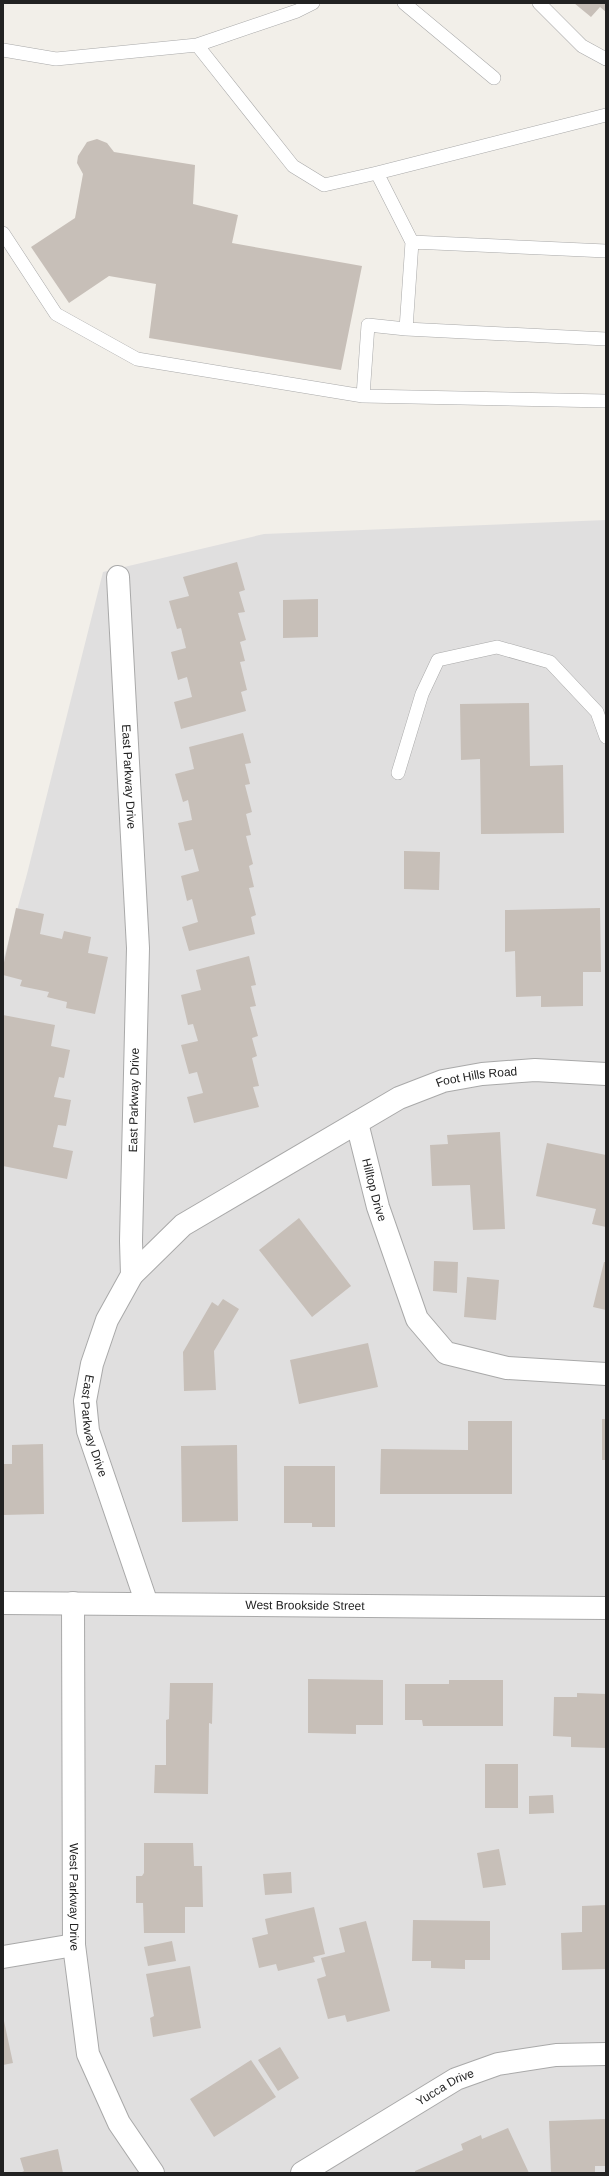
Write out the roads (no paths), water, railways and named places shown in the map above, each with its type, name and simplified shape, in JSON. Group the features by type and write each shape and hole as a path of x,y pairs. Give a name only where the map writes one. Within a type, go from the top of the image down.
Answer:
{"street":[{"name":"East Parkway Drive","path":"118,577 138,948 131,1241 132,1275 107,1320 92,1364 85,1401 88,1431 147,1604"},
{"name":"Foot Hills Road","path":"357,1123 398,1098 442,1080 482,1074 535,1070 606,1074"},
{"path":"132,1275 183,1225 357,1123"},
{"name":"Hilltop Drive","path":"357,1123 378,1207 417,1319 446,1353 507,1368 606,1374"},
{"name":"West Brookside Street","path":"3,1603 73,1602 606,1608"},
{"name":"West Parkway Drive","path":"73,1602 74,1945 88,2054 119,2123 153,2173"},
{"path":"3,1957 74,1945"},
{"name":"Yucca Drive","path":"302,2173 456,2079 498,2064 556,2055 606,2054"}],"lane":[{"path":"3,50 56,59 198,45 296,7 314,3"},
{"path":"404,3 494,78"},
{"path":"539,3 582,46 606,59"},
{"path":"198,45 293,166 324,185 606,115"},
{"path":"377,173 412,242 406,329"},
{"path":"3,233 56,314 137,359 363,396 606,401"},
{"path":"412,242 606,251"},
{"path":"363,396 368,326 606,339"},
{"path":"398,773 422,694 438,660 497,647 550,662 597,712 606,737"}]}
